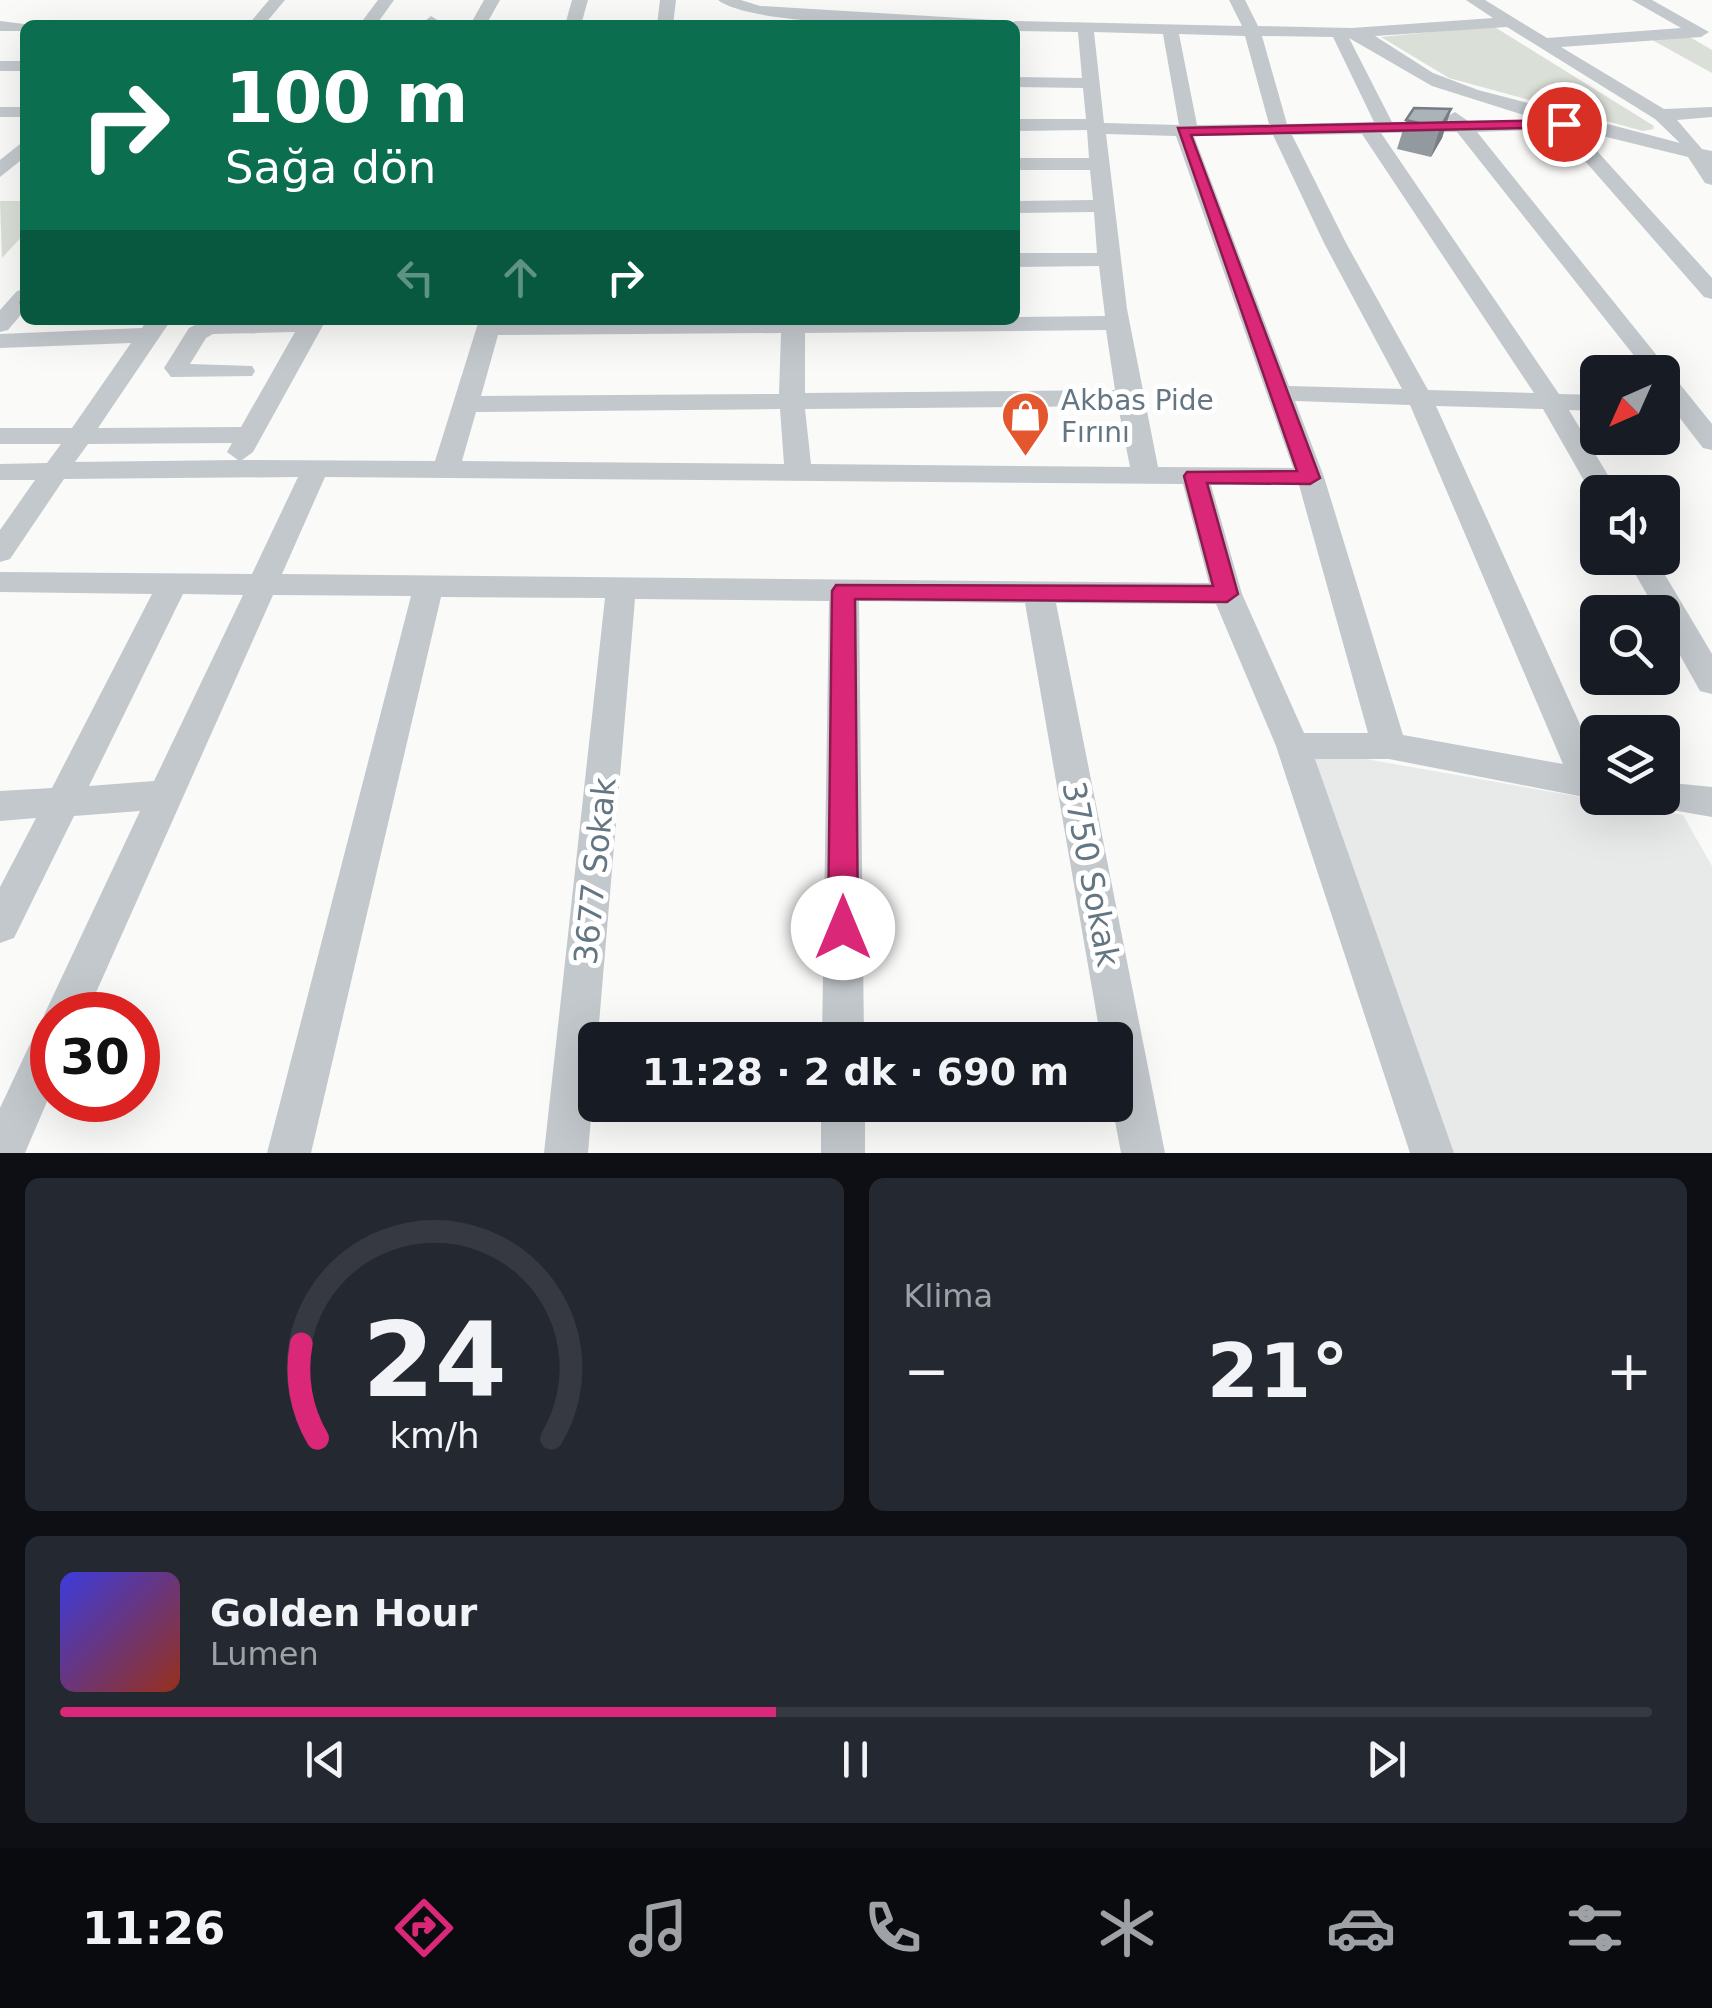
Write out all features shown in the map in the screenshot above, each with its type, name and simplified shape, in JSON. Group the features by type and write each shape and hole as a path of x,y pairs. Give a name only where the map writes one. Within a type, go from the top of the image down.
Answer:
{"street":[{"path":"260,20 277,0"},
{"path":"726,0 758,18 799,20"},
{"path":"1237,0 1252,30 1280,130 1335,244 1420,396 1580,756"},
{"path":"1474,0 1661,116 1686,138 1712,179"},
{"path":"1640,0 1708,32"},
{"path":"1664,0 1708,32"},
{"path":"1033,45 1170,29 1345,33 1510,22"},
{"path":"1020,27 1086,36"},
{"path":"1170,29 1186,131 1310,478 1389,746"},
{"path":"1544,42 1708,32"},
{"path":"1345,33 1367,37 1438,82 1561,121 1712,157"},
{"path":"1345,33 1377,128 1594,475"},
{"path":"1086,36 1115,322 1126,398 1146,476"},
{"path":"1410,66 1464,127 1644,355"},
{"path":"1020,82 1091,83"},
{"path":"1661,116 1712,112"},
{"path":"1020,124 1186,131 1464,127 1561,121"},
{"path":"1561,121 1712,292"},
{"path":"1020,164 1097,164"},
{"path":"1020,207 1104,206"},
{"path":"1020,260 1110,259"},
{"path":"0,325 20,302"},
{"path":"1020,322 1115,322"},
{"path":"243,371 180,372 176,368 197,332 209,327 250,325"},
{"path":"231,468 310,325"},
{"path":"446,470 490,325"},
{"path":"793,325 792,402 798,473"},
{"path":"0,342 153,328"},
{"path":"0,552 153,328"},
{"path":"1277,393 1580,402"},
{"path":"469,404 1126,398"},
{"path":"1680,404 1712,405"},
{"path":"1680,411 1712,442"},
{"path":"0,436 249,435"},
{"path":"0,472 316,468 1310,478"},
{"path":"76,992 316,468"},
{"path":"1195,476 1227,594 1293,746 1432,1153"},
{"path":"1651,575 1712,682"},
{"path":"0,582 1227,594"},
{"path":"0,926 172,585"},
{"path":"289,1153 428,589"},
{"name":"3677 Sokak","path":"566,1153 621,590"},
{"path":"843,1022 844,591"},
{"name":"3750 Sokak","path":"1038,595 1143,1153"},
{"path":"1293,746 1389,746 1580,783"},
{"path":"0,806 166,794"},
{"path":"1680,799 1711,804"},
{"path":"2,1153 30,1091"},
{"path":"843,1122 843,1153"}],"shaded area":[{"path":"1493,26 1654,126 1653,129 1643,131 1449,78 1381,37"},
{"path":"1645,36 1688,36 1712,50 1712,73"},
{"path":"0,201 20,201 20,238 2,258"},
{"path":"1298,747 1580,797 1580,815 1683,815 1712,866 1712,1153 1451,1153"}],"building":[{"path":"1414,108 1451,109 1440,128 1406,120"}],"place":[{"name":"Akbas Pide Fırını","path":"1026,458"}],"route":[{"path":"843,928 844,591 1227,594 1195,476 1310,478 1183,131 1564,124"}]}
